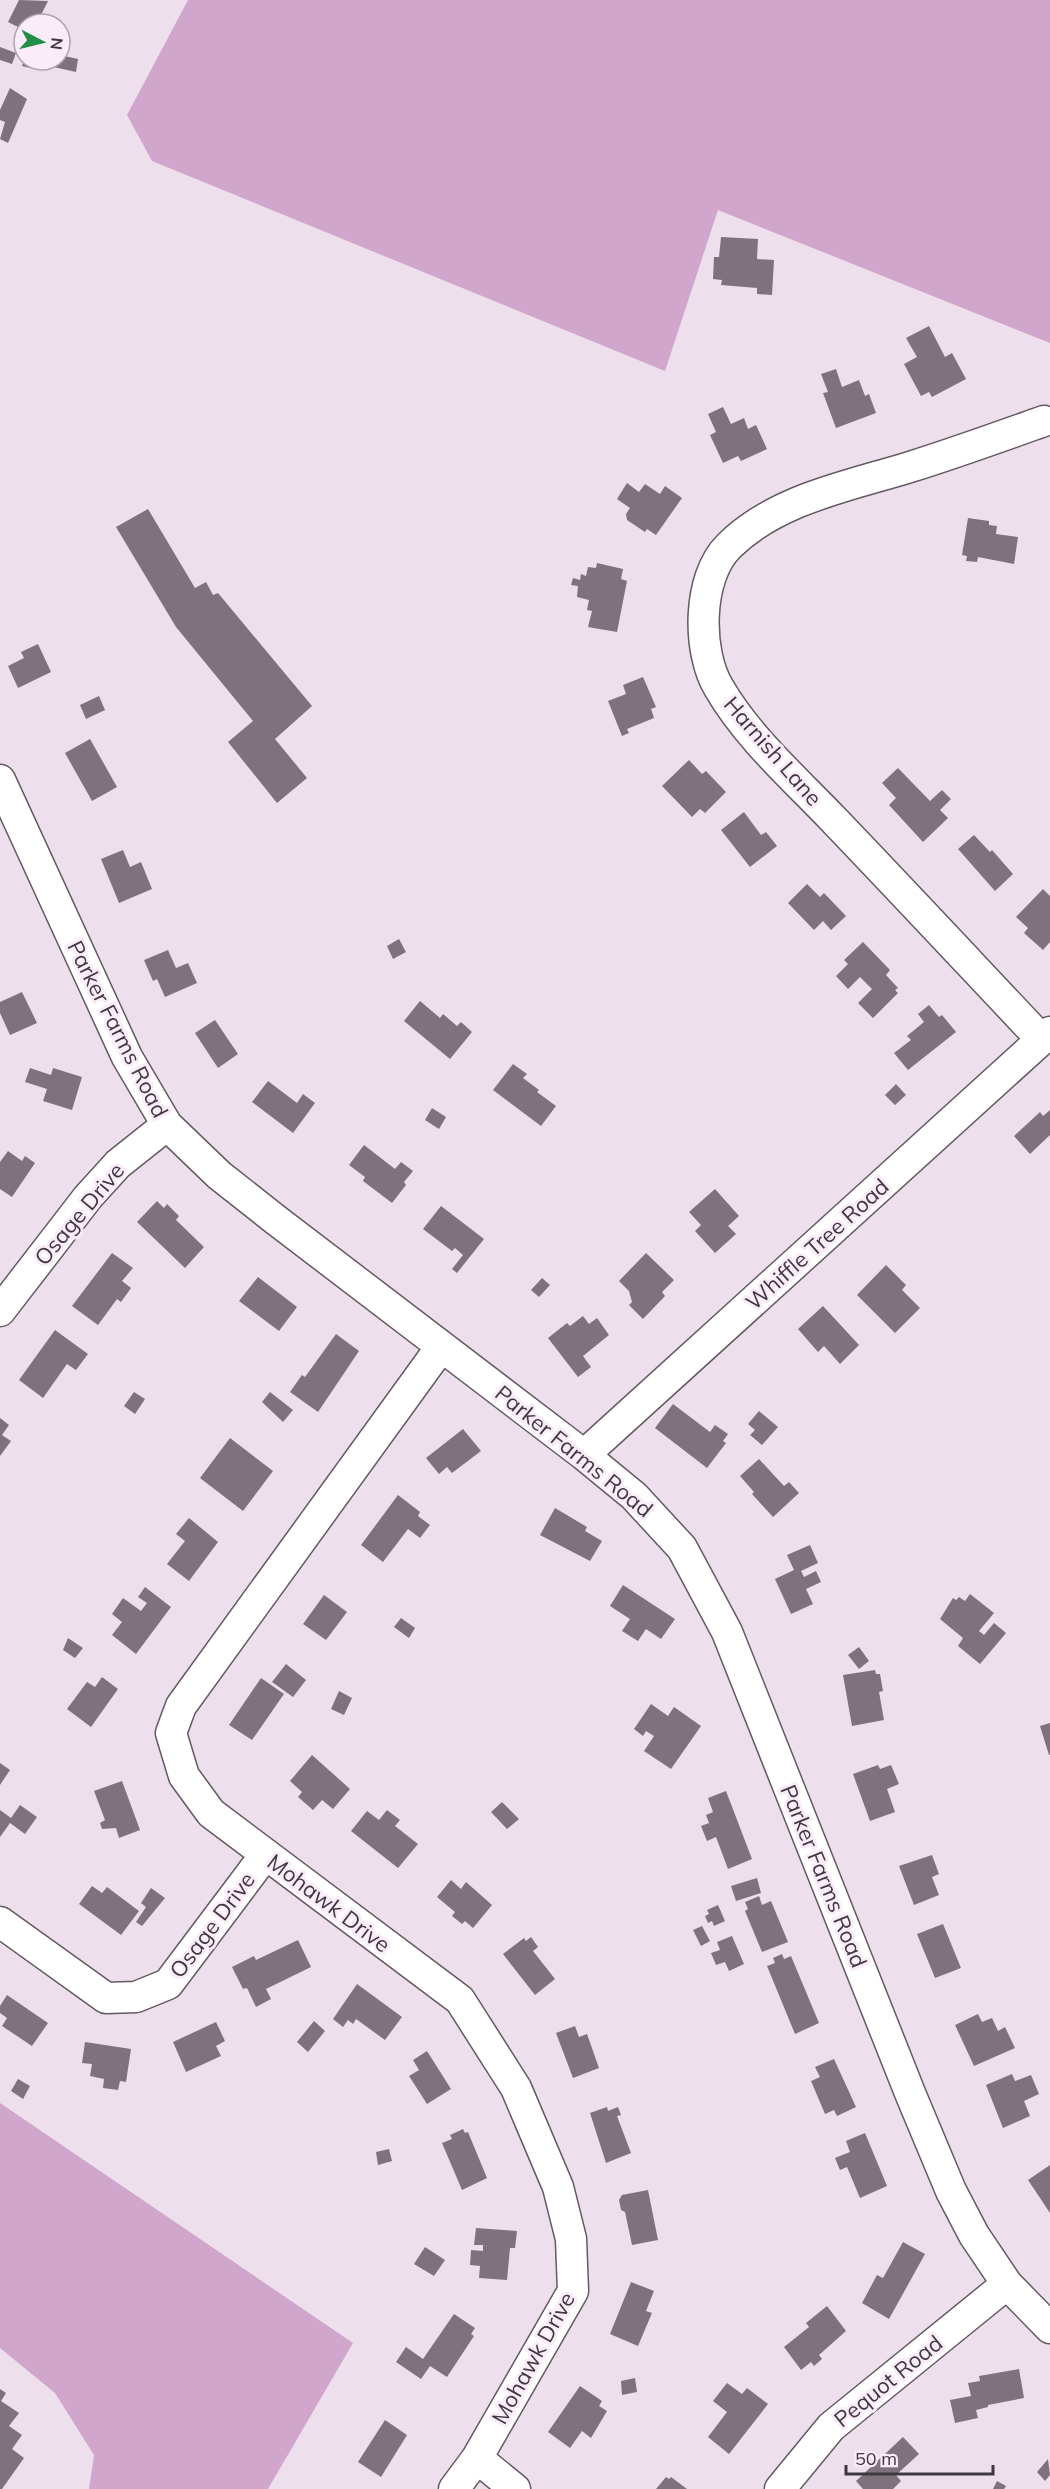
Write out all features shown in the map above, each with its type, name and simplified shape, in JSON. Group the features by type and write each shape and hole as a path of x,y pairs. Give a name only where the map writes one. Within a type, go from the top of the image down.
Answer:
{"street":[{"name":"Harnish Lane","path":"1044,421 960,451 791,505 756,524 727,547 713,572 706,600 702,640 718,687 767,750 1046,1036"},
{"name":"Parker Farms Road","path":"0,780 127,1057 166,1125 227,1181 584,1455 634,1496 664,1526 701,1579 728,1632 951,2191 974,2235 1007,2284 1050,2328"},
{"name":"Whiffle Tree Road","path":"584,1455 1046,1036"},
{"name":"Osage Drive","path":"0,1311 88,1197 118,1164 166,1125"},
{"name":"Mohawk Drive","path":"441,1347 181,1706 171,1733 184,1776 211,1813 460,2000 516,2088 558,2187 571,2239 573,2291 477,2458 454,2489"},
{"name":"Osage Drive","path":"0,1922 106,1998 136,1996 168,1984 265,1855"},
{"name":"Pequot Road","path":"780,2489 831,2427 1007,2284"},
{"path":"477,2458 515,2489"}],"shaded area":[{"path":"188,0 1050,0 1050,343 718,210 665,371 152,161 127,115"},
{"path":"0,2103 353,2343 268,2489 89,2489 94,2455 55,2393 0,2348"}],"building":[{"path":"19,0 48,1 42,12 13,12"},
{"path":"0,47 12,52 12,64 0,60"},
{"path":"72,58 78,59 76,72 72,71"},
{"path":"10,88 27,99 8,143 0,139 5,122 0,120 0,110"},
{"path":"721,237 758,239 757,259 774,260 772,295 757,294 757,288 721,285 722,280 713,279 714,257 719,257"},
{"path":"929,326 945,357 952,353 966,379 932,397 929,392 921,396 904,364 917,357 906,338"},
{"path":"836,369 842,387 859,380 865,396 869,394 876,413 836,428 823,393 828,392 821,374"},
{"path":"723,407 731,424 744,418 748,429 756,425 767,449 741,461 738,456 723,463 710,435 716,432 708,414"},
{"path":"627,483 639,492 645,484 660,494 665,486 682,498 656,535 647,529 645,532 627,520 626,514 630,508 617,499"},
{"path":"148,509 195,588 206,582 213,595 218,593 312,706 275,739 307,778 277,803 228,742 253,721 176,627 116,527"},
{"path":"968,518 989,521 989,525 997,526 996,534 1018,537 1014,564 978,557 977,562 966,561 967,556 962,555"},
{"path":"597,563 623,569 621,579 627,581 617,632 588,627 592,611 587,610 589,600 577,597 578,586 571,585 573,578 580,580 581,574 586,576 588,567 596,568"},
{"path":"38,644 51,672 18,688 8,666 24,658 21,652"},
{"path":"643,677 656,707 651,709 654,718 627,729 629,733 622,736 608,701 626,694 623,685"},
{"path":"99,696 105,710 86,719 80,705"},
{"path":"90,739 117,787 92,801 65,753"},
{"path":"689,760 702,774 706,771 726,792 705,813 700,809 692,817 662,786"},
{"path":"898,768 930,801 942,790 951,799 940,810 948,818 923,842 889,805 896,798 882,783"},
{"path":"744,812 761,835 766,832 777,846 750,867 721,830"},
{"path":"974,835 990,852 992,850 1013,874 995,891 958,849"},
{"path":"123,850 130,867 141,862 152,889 119,903 101,859"},
{"path":"807,884 820,897 824,893 846,916 831,930 823,921 814,930 788,903"},
{"path":"1043,889 1050,896 1050,942 1043,950 1024,933 1028,928 1016,917"},
{"path":"399,939 406,952 393,959 387,946"},
{"path":"863,942 890,970 886,975 898,988 895,990 898,993 873,1018 858,1003 872,989 860,977 848,989 836,976 848,964 844,960"},
{"path":"168,950 176,968 188,963 197,983 165,997 157,979 153,981 144,960"},
{"path":"22,992 37,1023 10,1035 0,1013 0,1002"},
{"path":"420,1001 440,1018 443,1014 457,1026 461,1022 472,1032 450,1059 404,1021"},
{"path":"929,1005 939,1017 942,1015 956,1032 908,1070 894,1053 911,1040 907,1036 924,1022 918,1014"},
{"path":"215,1020 238,1054 218,1068 195,1033"},
{"path":"513,1064 527,1074 523,1078 539,1090 537,1092 556,1106 541,1126 493,1090"},
{"path":"30,1068 51,1075 53,1068 82,1077 72,1110 43,1101 47,1089 25,1082"},
{"path":"268,1081 297,1103 303,1094 315,1103 293,1133 252,1102"},
{"path":"896,1084 906,1095 895,1105 885,1095"},
{"path":"432,1108 446,1117 439,1129 425,1120"},
{"path":"1050,1110 1050,1135 1030,1154 1014,1136 1040,1112 1043,1116"},
{"path":"364,1145 395,1169 401,1162 413,1171 404,1182 406,1185 392,1203 363,1181 365,1177 349,1165"},
{"path":"8,1151 22,1161 25,1156 35,1163 12,1197 0,1189 0,1162"},
{"path":"715,1189 739,1216 728,1226 736,1234 715,1253 695,1231 701,1225 689,1212"},
{"path":"157,1201 164,1208 167,1204 179,1216 176,1220 204,1247 185,1268 137,1222"},
{"path":"441,1206 484,1239 457,1273 452,1269 463,1255 455,1248 452,1251 423,1229"},
{"path":"112,1253 133,1268 122,1281 131,1288 121,1302 117,1299 98,1325 72,1306"},
{"path":"646,1253 674,1280 662,1292 665,1296 643,1319 629,1305 632,1302 629,1291 619,1281"},
{"path":"886,1265 906,1285 902,1290 920,1308 895,1333 857,1295"},
{"path":"258,1277 297,1307 279,1331 239,1301"},
{"path":"542,1278 550,1285 539,1297 531,1290"},
{"path":"823,1306 859,1345 840,1364 824,1346 818,1352 798,1329"},
{"path":"583,1316 589,1324 597,1318 609,1335 583,1356 591,1367 578,1377 548,1338 567,1323 570,1326"},
{"path":"55,1330 88,1354 76,1370 67,1364 43,1398 19,1380"},
{"path":"336,1334 359,1351 318,1412 290,1392 302,1375 305,1377"},
{"path":"134,1392 145,1399 135,1414 124,1406"},
{"path":"270,1392 293,1410 283,1422 262,1402"},
{"path":"673,1404 710,1432 715,1425 728,1434 723,1441 726,1443 707,1468 655,1428"},
{"path":"759,1411 778,1427 762,1445 750,1435 755,1430 748,1424"},
{"path":"0,1418 9,1425 2,1435 11,1441 0,1456"},
{"path":"463,1429 481,1451 452,1473 447,1467 439,1474 426,1458"},
{"path":"230,1438 273,1471 243,1511 200,1478"},
{"path":"759,1459 784,1486 789,1482 799,1493 773,1517 752,1494 754,1492 740,1476"},
{"path":"398,1495 420,1512 418,1516 430,1525 420,1538 408,1529 383,1562 361,1545"},
{"path":"555,1508 587,1527 585,1531 602,1541 590,1561 540,1535"},
{"path":"189,1518 218,1542 189,1581 167,1564 185,1541 176,1534"},
{"path":"810,1545 818,1563 801,1571 804,1577 816,1571 821,1582 806,1589 813,1604 791,1614 775,1579 794,1570 787,1555"},
{"path":"623,1585 675,1619 661,1639 646,1629 638,1641 622,1631 630,1619 610,1606"},
{"path":"145,1587 171,1607 136,1654 112,1635 122,1622 112,1614 123,1598 141,1611 147,1603 138,1597"},
{"path":"970,1594 994,1613 979,1631 984,1635 994,1623 1006,1633 980,1664 958,1646 963,1638 940,1619 953,1598 956,1600 959,1597 965,1601"},
{"path":"324,1595 347,1612 326,1640 303,1624"},
{"path":"401,1618 415,1628 409,1638 394,1627"},
{"path":"68,1638 83,1648 75,1658 63,1650"},
{"path":"859,1647 869,1661 859,1669 848,1655"},
{"path":"286,1664 306,1680 293,1697 272,1682"},
{"path":"875,1670 876,1674 880,1674 883,1691 879,1692 884,1720 852,1726 843,1675"},
{"path":"102,1677 118,1689 91,1727 67,1709 87,1682 95,1687"},
{"path":"261,1678 284,1694 252,1740 229,1725"},
{"path":"339,1691 352,1698 344,1715 331,1709"},
{"path":"651,1704 668,1716 674,1707 701,1726 671,1769 644,1751 654,1736 646,1731 643,1736 634,1729"},
{"path":"1050,1723 1050,1755 1049,1755 1040,1726"},
{"path":"312,1755 350,1789 333,1809 322,1800 313,1810 298,1797 302,1792 290,1781"},
{"path":"0,1763 10,1770 0,1785"},
{"path":"878,1765 880,1769 891,1765 899,1784 887,1789 895,1812 870,1821 853,1774"},
{"path":"122,1781 140,1830 119,1838 116,1828 102,1829 100,1823 105,1820 94,1791"},
{"path":"726,1791 752,1859 728,1869 716,1837 707,1841 701,1826 709,1823 706,1815 713,1812 708,1798"},
{"path":"502,1802 519,1819 507,1829 491,1812"},
{"path":"20,1805 37,1817 25,1834 10,1823 0,1837 0,1810 11,1818"},
{"path":"387,1810 400,1820 395,1826 418,1844 398,1868 351,1831 367,1811 379,1820"},
{"path":"932,1855 939,1874 932,1877 939,1895 914,1905 899,1866"},
{"path":"757,1878 761,1893 736,1901 731,1886"},
{"path":"451,1880 461,1889 466,1882 492,1905 473,1928 465,1921 462,1924 452,1916 455,1912 437,1897"},
{"path":"92,1886 102,1893 107,1887 139,1911 121,1935 79,1904"},
{"path":"151,1888 165,1898 142,1926 136,1922 146,1907 141,1903"},
{"path":"759,1896 762,1905 771,1901 788,1942 762,1952 745,1911 748,1909 745,1902"},
{"path":"718,1905 725,1921 714,1926 712,1921 708,1923 705,1916 709,1914 707,1910"},
{"path":"943,1924 961,1968 935,1978 917,1934"},
{"path":"702,1926 710,1941 701,1946 693,1930"},
{"path":"732,1936 744,1964 729,1971 725,1962 716,1965 711,1953 720,1950 717,1942"},
{"path":"531,1937 538,1947 533,1951 555,1979 535,1995 503,1954 524,1938 526,1941"},
{"path":"298,1940 311,1967 266,1989 271,1999 256,2007 247,1988 243,1989 232,1967 254,1956 256,1960"},
{"path":"782,1954 784,1959 791,1956 819,2023 795,2034 767,1966 775,1963 773,1958"},
{"path":"357,1984 402,2017 385,2040 356,2019 353,2024 348,2020 343,2027 333,2019"},
{"path":"7,1995 48,2023 32,2046 2,2026 7,2018 0,2013 0,2006"},
{"path":"978,2014 982,2022 992,2018 998,2031 1005,2027 1015,2048 974,2066 955,2025"},
{"path":"314,2021 325,2031 308,2052 297,2042"},
{"path":"216,2022 225,2041 216,2046 221,2056 186,2072 173,2042"},
{"path":"575,2026 579,2037 587,2034 599,2068 573,2078 556,2033"},
{"path":"85,2042 131,2049 126,2082 120,2081 118,2090 103,2088 104,2079 90,2076 92,2064 82,2063"},
{"path":"427,2051 451,2089 427,2104 409,2076 419,2070 413,2060"},
{"path":"834,2059 856,2107 837,2116 834,2110 825,2114 811,2081 820,2077 815,2067"},
{"path":"1012,2074 1015,2081 1031,2075 1039,2094 1024,2101 1030,2116 1003,2128 986,2085"},
{"path":"18,2079 30,2086 23,2099 11,2091"},
{"path":"607,2107 608,2111 618,2107 621,2115 617,2116 631,2153 606,2163 590,2113"},
{"path":"463,2129 465,2133 468,2132 487,2178 462,2190 442,2143 452,2139 450,2135"},
{"path":"865,2133 887,2186 860,2198 847,2167 840,2170 835,2158 850,2152 846,2141"},
{"path":"389,2149 392,2161 378,2165 376,2152"},
{"path":"1050,2165 1050,2213 1028,2180"},
{"path":"648,2190 658,2240 632,2245 625,2212 621,2210 619,2200 622,2195"},
{"path":"476,2228 517,2231 515,2248 510,2248 507,2280 479,2278 480,2266 470,2265 471,2250 483,2251 483,2245 474,2245"},
{"path":"903,2242 925,2254 889,2319 862,2303 877,2275 883,2278"},
{"path":"425,2247 445,2260 434,2276 414,2264"},
{"path":"631,2282 654,2291 646,2311 652,2313 638,2346 610,2334"},
{"path":"827,2306 846,2331 819,2355 822,2359 814,2366 811,2362 801,2370 784,2347 809,2327 806,2323"},
{"path":"454,2314 475,2328 471,2334 474,2336 447,2377 430,2366 421,2379 396,2362 406,2347 423,2359"},
{"path":"1019,2369 1024,2398 988,2405 988,2407 976,2410 978,2418 955,2423 950,2400 971,2396 968,2383 980,2381 979,2376"},
{"path":"635,2378 637,2392 622,2395 621,2381"},
{"path":"727,2383 742,2394 747,2388 768,2404 729,2454 708,2437 727,2412 713,2401"},
{"path":"580,2386 602,2401 599,2406 607,2411 591,2438 582,2431 570,2448 548,2432"},
{"path":"0,2389 6,2393 1,2401 19,2413 9,2426 22,2435 12,2449 24,2458 2,2489 0,2489"},
{"path":"385,2420 407,2435 381,2477 358,2462"},
{"path":"903,2437 919,2454 896,2475 901,2481 893,2489 863,2489 856,2481"},
{"path":"1048,2459 1050,2475 1045,2481 1037,2472"},
{"path":"666,2477 669,2479 671,2477 687,2489 656,2489"},
{"path":"997,2481 1006,2486 1004,2489 993,2489"}]}
